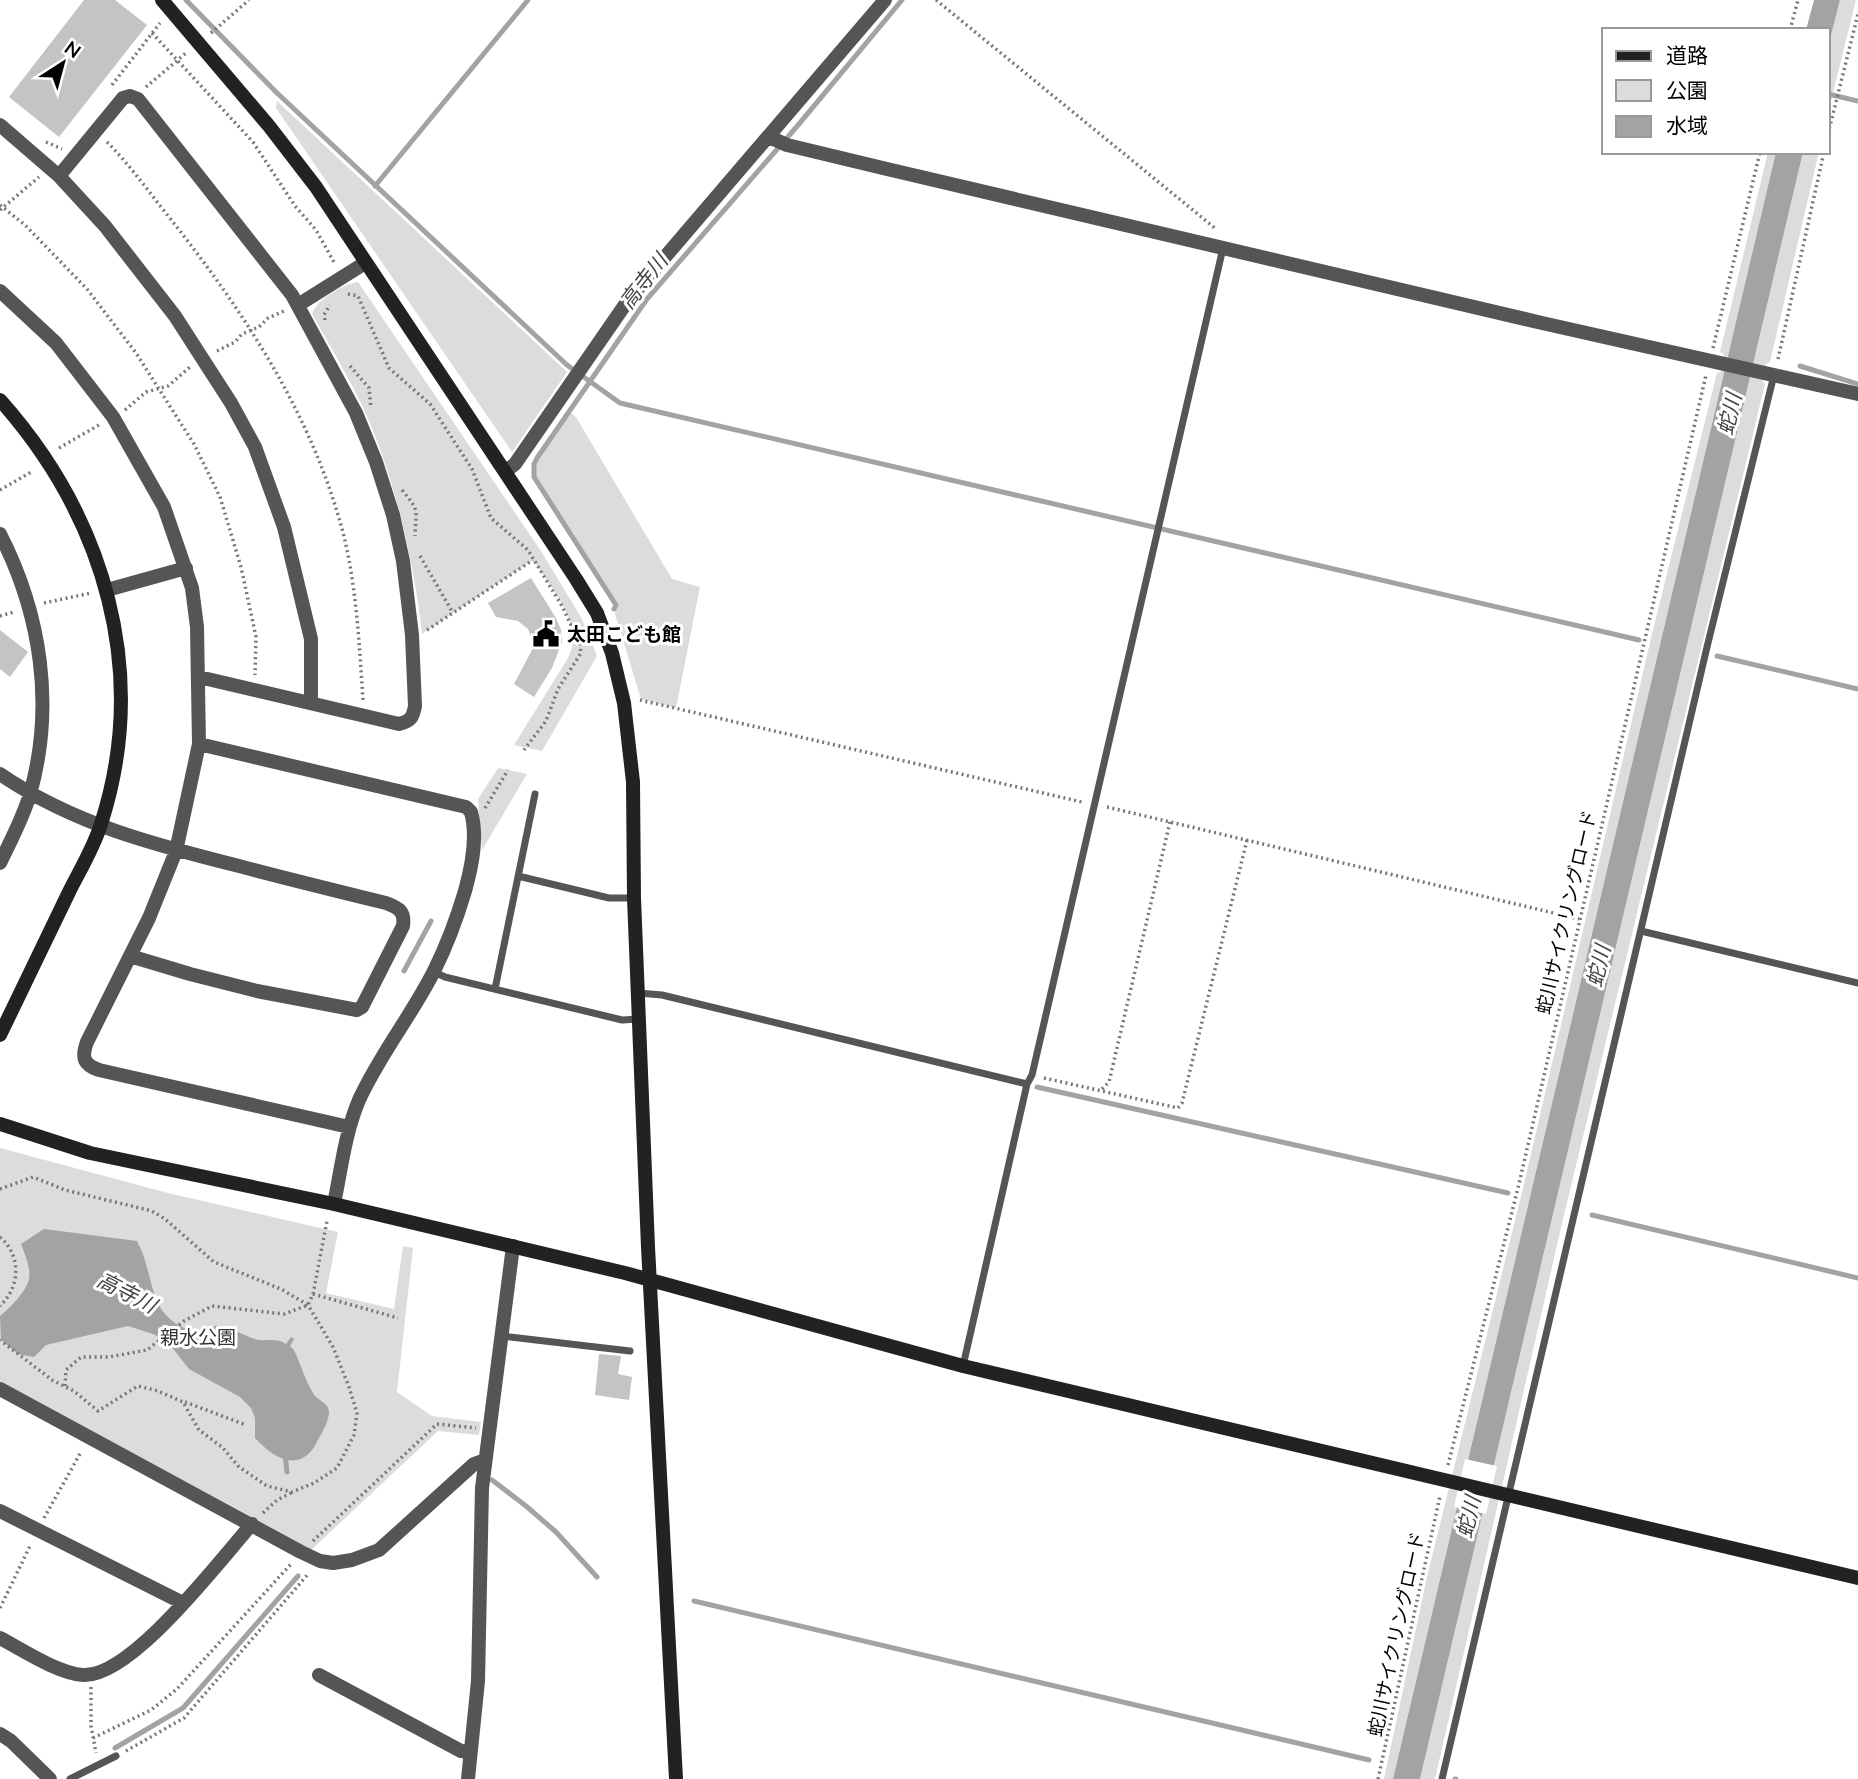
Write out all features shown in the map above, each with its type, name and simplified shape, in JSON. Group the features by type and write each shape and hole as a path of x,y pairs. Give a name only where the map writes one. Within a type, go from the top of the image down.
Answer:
{"street":[{"path":"162,0 316,187 506,471 597,613 612,653 624,703 633,782 639,1019 676,1779"},
{"path":"506,471 515,464 629,299 885,0"},
{"path":"59,176 123,98 130,96 138,99 298,305 356,413 393,515 403,561 412,635 415,706 413,716 408,722 400,724 200,677"},
{"path":"0,125 59,176 120,244 175,316 232,403 255,447 284,527 311,639 311,702"},
{"path":"769,137 787,145 874,166 1542,323 1858,394"},
{"path":"298,305 365,263"},
{"path":"0,291 56,343 113,417 163,507 192,588 200,677 199,744 176,850 149,918 83,1052 84,1061 89,1067 349,1127"},
{"path":"0,400 38,451 76,513 119,652 121,722 114,776 100,827 0,1035"},
{"path":"0,534 30,606 40,654 42,720 30,792 23,814 0,863"},
{"path":"100,592 186,568"},
{"path":"199,744 466,807 474,821 471,869 454,926 434,972 373,1073 349,1127 334,1204"},
{"path":"0,774 100,827 176,850 386,903 400,909 404,916 402,926 362,1007 357,1010 243,987 130,956"},
{"path":"0,1124 90,1153 334,1204 513,1246 652,1280 962,1366 1858,1578"},
{"path":"468,1779 478,1681 482,1488 513,1246"},
{"path":"0,1390 320,1561 333,1563 352,1560 379,1550 474,1464 485,1460"},
{"path":"0,1511 183,1604"},
{"path":"0,1638 52,1665 81,1675 97,1674 122,1661 137,1649 183,1604 252,1524"},
{"path":"319,1675 461,1751 469,1752"},
{"path":"0,1734 11,1741 50,1779"}],"lane":[{"path":"962,1366 1223,248"},
{"path":"1441,1779 1771,374"},
{"path":"495,989 535,794"},
{"path":"518,876 609,898 634,898"},
{"path":"1641,931 1858,983"},
{"path":"434,972 445,977 622,1020 639,1019"},
{"path":"638,993 662,995 1027,1084"},
{"path":"500,1335 630,1351"},
{"path":"70,1779 116,1756"}],"path":[{"path":"936,0 1214,226 1221,237 1223,248"},
{"path":"1791,28 1798,0"},
{"path":"1830,126 1858,14"},
{"path":"109,89 160,23"},
{"path":"152,33 253,142 295,206 316,230 337,266"},
{"path":"100,136 118,154 188,241 251,330 270,361 315,451 339,517 359,633 363,702 359,715"},
{"path":"45,142 62,149 69,140"},
{"name":"蛇川サイクリングロード","path":"1449,1460 1518,1188 1760,154"},
{"path":"1771,374 1824,154"},
{"path":"0,205 25,225 87,289 136,353 194,444 219,497 241,567 256,637 255,690"},
{"path":"341,296 348,293 358,296 368,290"},
{"path":"358,296 389,368 430,404 472,469 491,519 524,546 562,606 580,644 580,653 558,689 546,721 524,750"},
{"path":"326,321 324,315 333,301"},
{"path":"212,354 235,342 242,334 259,327 268,318 298,305"},
{"path":"121,413 146,392 168,386 195,364"},
{"path":"348,364 369,388 371,413"},
{"path":"59,448 107,421"},
{"path":"0,489 33,471"},
{"path":"399,483 413,500 417,510 415,544"},
{"path":"416,550 453,613"},
{"path":"412,635 422,634 533,560"},
{"path":"37,605 100,592"},
{"path":"481,811 492,800 508,770"},
{"path":"1096,1089 1104,1089 1109,1083 1170,822"},
{"path":"1032,1075 1178,1108 1182,1103 1247,840"},
{"path":"0,1189 33,1177 65,1190 152,1211 214,1262 281,1289 308,1305 333,1347 358,1413 354,1435 337,1468 314,1483 277,1500 252,1524"},
{"path":"65,1386 66,1370 82,1357 109,1357 147,1350 184,1321 212,1306 284,1314 308,1305 313,1294 327,1221"},
{"path":"0,1237 11,1250 16,1276 12,1292 0,1306"},
{"path":"313,1294 398,1318"},
{"path":"0,1340 52,1380 74,1391 98,1411 138,1386 246,1425"},
{"path":"183,1402 199,1430 222,1447 239,1467 267,1486 292,1492"},
{"path":"309,1544 437,1423 480,1429"},
{"path":"0,1608 37,1531 90,1437"},
{"name":"蛇川サイクリングロード","path":"1378,1779 1441,1495"},
{"path":"93,1738 151,1710 177,1689 296,1558"},
{"path":"116,1756 169,1729 184,1718 320,1561"},
{"path":"91,1675 96,1753"}],"green space":[{"path":"1840,0 1856,0 1830,105 1830,39"},
{"path":"277,101 567,372 512,452 276,108"},
{"path":"1768,154 1776,154 1393,1779 1384,1779 1427,1577 1524,1184 1652,634 1717,373 1721,372 1724,354 1720,352"},
{"path":"1803,154 1819,154 1563,1219 1435,1779 1420,1779"},
{"path":"358,282 541,551 582,619 597,656 542,751 514,745 568,658 573,641 569,619 559,598 533,560 422,634 409,550 385,464 359,400 312,314 319,303 332,293"},
{"path":"568,411 576,417 672,579 700,587 676,708 641,699 615,614 616,605 534,477 537,458"},
{"path":"498,768 527,774 482,850 478,799"},
{"name":"親水公園","path":"0,1148 168,1193 338,1232 326,1293 394,1309 403,1246 413,1248 397,1392 432,1416 481,1422 479,1435 438,1431 310,1551 239,1510 0,1383"}],"water":[{"path":"1814,0 1840,0 1830,39 1830,28 1807,28"},
{"name":"蛇川","path":"1776,154 1803,154 1420,1779 1393,1779"},
{"path":"44,1229 137,1241 161,1309 182,1327 204,1330 214,1326 223,1327 254,1339 276,1340 286,1344 291,1337 294,1339 290,1346 309,1385 315,1396 329,1409 326,1425 313,1449 297,1460 280,1458 272,1453 255,1438 255,1418 251,1408 240,1397 189,1369 167,1341 153,1334 128,1326 46,1345 34,1357 18,1354 1,1340 0,1316 21,1294 29,1279 21,1244"}],"pier":[{"path":"1465,1459 1497,1466 1486,1514 1454,1507"}],"building":[{"path":"84,0 115,0 147,25 59,137 9,97"},
{"name":"太田こども館","path":"531,578 556,618 562,642 552,668 534,697 514,684 532,650 528,629 518,621 496,617 488,603"},
{"path":"0,630 28,652 10,677 0,669"},
{"path":"599,1354 621,1356 618,1374 632,1377 629,1400 595,1395"}],"waterway":[{"path":"186,0 276,92 567,365 620,403 1639,640"},
{"path":"375,186 528,0"},
{"name":"高寺川","path":"614,609 616,605 534,477 534,464 647,299 902,0"},
{"path":"1830,94 1858,101"},
{"path":"1800,366 1858,384"},
{"path":"1717,656 1858,689"},
{"name":"高寺川","path":"404,971 431,921"},
{"path":"1037,1087 1508,1193"},
{"path":"1592,1215 1858,1278"},
{"path":"285,1454 287,1472"},
{"path":"492,1480 556,1532 597,1577"},
{"path":"115,1748 183,1708 298,1576"},
{"path":"694,1601 1369,1760"}],"place":[{"name":"太田こども館","path":"546,634"}]}
